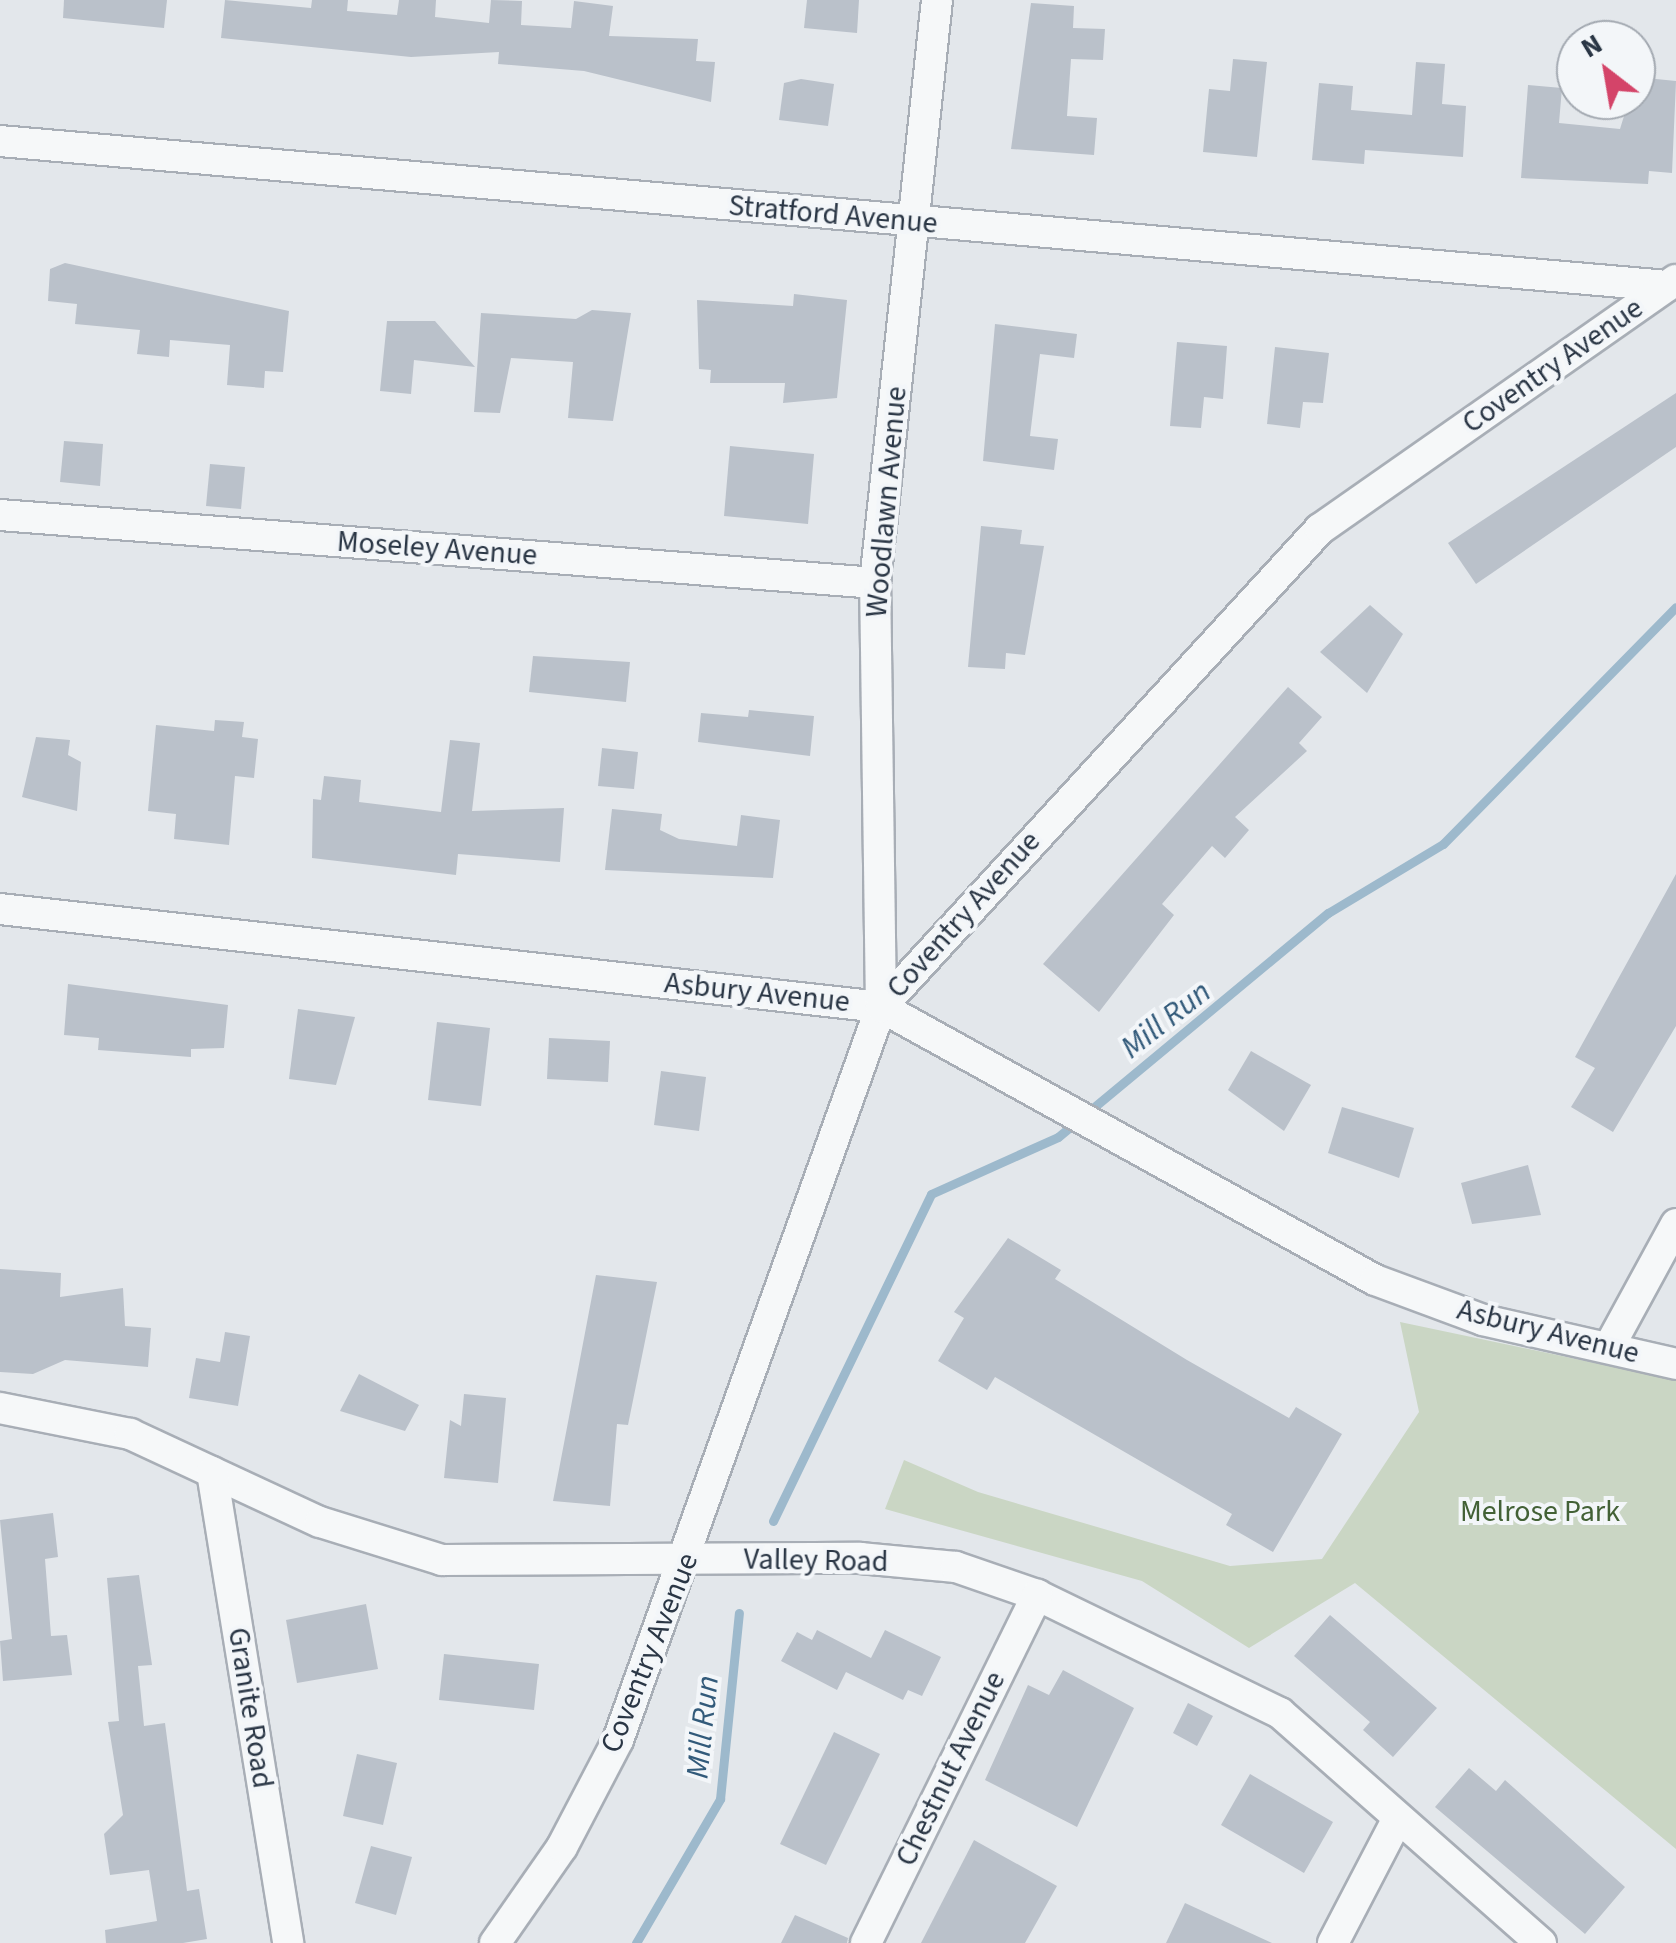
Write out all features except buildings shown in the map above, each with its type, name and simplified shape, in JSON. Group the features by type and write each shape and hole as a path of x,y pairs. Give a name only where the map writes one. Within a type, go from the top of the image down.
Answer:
{"street":[{"name":"Woodlawn Avenue","path":"881,1007 874,583 916,223 937,0"},
{"name":"Stratford Avenue","path":"0,141 916,223 1672,283"},
{"name":"Coventry Avenue","path":"496,1943 562,1848 618,1740 688,1561 881,1007 1320,529 1672,283"},
{"name":"Moseley Avenue","path":"0,515 874,583"},
{"name":"Asbury Avenue","path":"0,909 881,1007 1375,1280 1483,1320 1676,1364"},
{"path":"1608,1348 1676,1224"},
{"name":"Valley Road","path":"0,1408 130,1434 320,1522 442,1560 937,1565 1037,1595 1252,1695 1541,1943"},
{"name":"Granite Road","path":"212,1472 288,1943"},
{"name":"Chestnut Avenue","path":"866,1943 1037,1595"},
{"path":"1333,1943 1398,1818"}],"green space":[{"name":"Melrose Park","path":"1400,1322 1676,1380 1676,1849 1355,1583 1249,1648 1142,1581 885,1509 904,1460 978,1492 1230,1566 1322,1559 1419,1412"}],"waterway":[{"name":"Mill Run","path":"773,1521 931,1194 1058,1137 1328,913 1443,844 1676,607"},
{"name":"Mill Run","path":"636,1943 720,1799 739,1613"}]}
